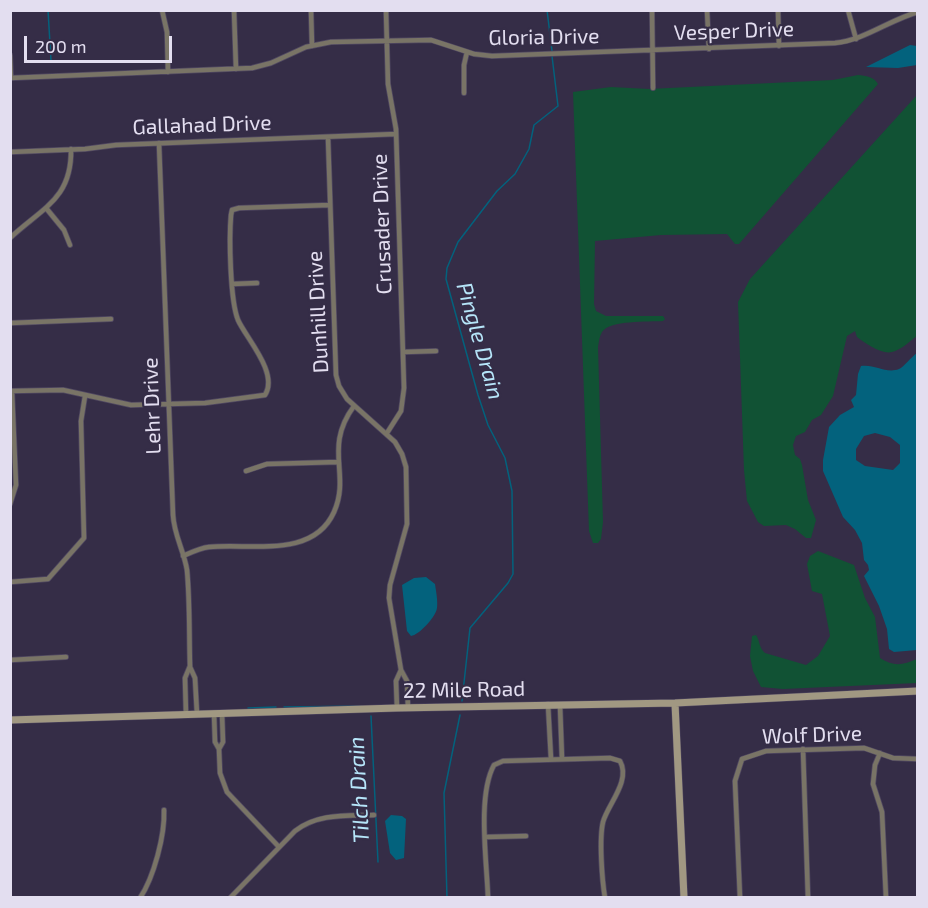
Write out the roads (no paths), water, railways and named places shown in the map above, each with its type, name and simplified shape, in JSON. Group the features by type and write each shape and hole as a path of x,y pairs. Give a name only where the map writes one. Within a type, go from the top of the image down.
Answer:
{"street":[{"path":"162,10 167,32 168,72"},
{"path":"234,10 236,69"},
{"path":"311,10 312,46"},
{"name":"Crusader Drive","path":"386,10 388,84 396,134 403,352 403,400 398,417 387,433"},
{"path":"652,10 653,88"},
{"path":"707,10 709,48"},
{"path":"778,10 779,46"},
{"path":"848,10 856,39"},
{"name":"Vesper Drive","path":"653,50 835,43 856,39 902,17 918,12"},
{"name":"Gloria Drive","path":"11,78 236,69 265,65 312,46 331,42 431,40 467,52 492,56 653,50"},
{"path":"464,93 463,69 467,52"},
{"path":"10,56 11,78"},
{"name":"Gallahad Drive","path":"10,152 116,144 396,134"},
{"name":"Dunhill Drive","path":"328,137 335,368 339,386 354,406 387,433 399,448 406,467 406,524 389,592 389,606 401,670 407,681 408,708"},
{"name":"Lehr Drive","path":"159,143 173,523 187,574 189,666 185,678 186,714"},
{"path":"10,238 60,193 71,166 71,149"},
{"path":"10,504 16,485 11,391 56,390 125,405 212,402 262,396 267,393 264,365 237,316 234,304 230,218 232,210 330,205"},
{"path":"46,208 64,230 70,244"},
{"path":"232,284 258,283"},
{"path":"10,323 111,320"},
{"path":"403,352 436,351"},
{"path":"10,582 48,579 85,535 81,421 86,396"},
{"path":"183,556 211,547 293,544 309,539 320,531 328,522 339,495 338,441 341,429 354,406"},
{"path":"246,471 267,464 338,462"},
{"path":"10,660 66,657"},
{"name":"Lehr Drive","path":"189,666 195,678 197,714"},
{"name":"Dunhill Drive","path":"397,708 396,681 401,670"},
{"name":"22 Mile Road","path":"10,720 548,704 675,703 918,691"},
{"path":"675,703 684,897"},
{"path":"548,704 551,759"},
{"path":"560,704 562,759"},
{"path":"218,713 215,742 219,749 220,773 227,792 279,847"},
{"name":"Wolf Drive","path":"740,897 735,781 742,759 754,753 766,751 864,748 900,760 918,759"},
{"path":"803,749 808,897"},
{"path":"880,753 874,770 873,784 882,812 886,897"},
{"path":"488,897 486,790 492,768 496,763 610,758 620,761 623,772 621,783 606,814 602,831 605,897"},
{"path":"140,897 149,878 164,831 164,810"},
{"path":"230,897 300,827 316,819 328,817 374,815"},
{"path":"486,837 526,836"}],"water":[{"path":"910,45 917,46 917,65 898,68 866,67"},
{"path":"917,353 917,650 894,652 889,649 887,629 879,606 864,576 869,570 864,560 862,543 855,530 843,517 823,471 823,460 829,427 840,415 854,407 851,400 856,395 861,366 894,370 901,368","holes":["875,433 890,437 900,445 900,463 893,470 865,466 856,460 856,449 864,436"]},
{"path":"426,577 435,584 436,612 427,625 411,636 407,631 402,585 414,578"},
{"path":"391,815 402,816 406,819 404,858 396,860 390,853 385,821"}],"waterway":[{"name":"Tilch Drain","path":"48,10 51,61"},
{"name":"Pingle Drain","path":"547,10 552,51"},
{"name":"Pingle Drain","path":"462,701 470,628 513,574 512,491 505,458 488,425 478,395 446,279 447,268 458,242 497,191 515,174 529,149 534,125 558,106 552,56"},
{"name":"Tilch Drain","path":"284,707 369,706"},
{"name":"Tilch Drain","path":"248,708 276,707"},
{"name":"Pingle Drain","path":"447,898 444,793 460,715"},
{"name":"Tilch Drain","path":"371,716 378,862"}]}
